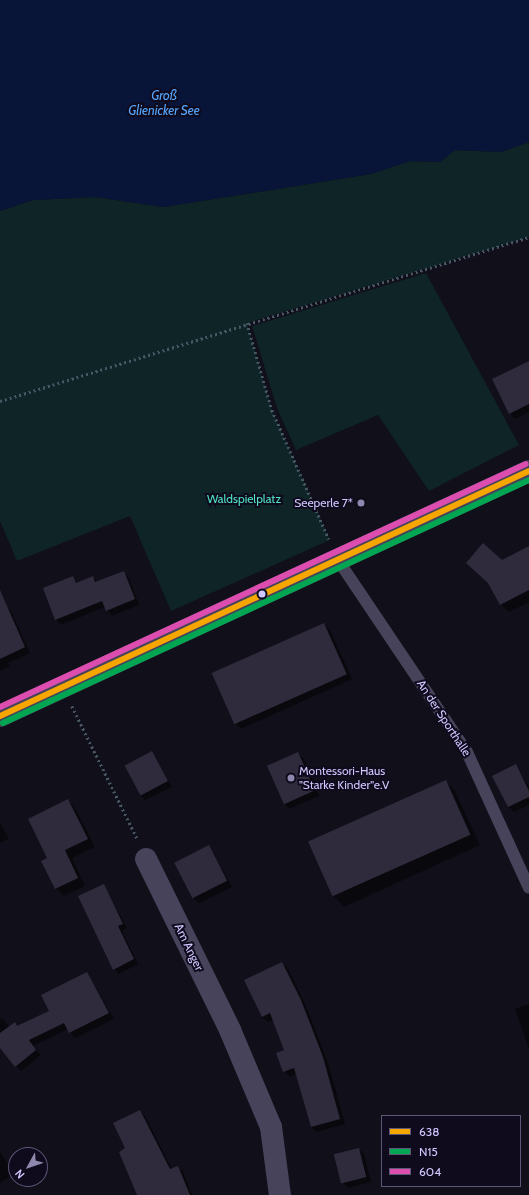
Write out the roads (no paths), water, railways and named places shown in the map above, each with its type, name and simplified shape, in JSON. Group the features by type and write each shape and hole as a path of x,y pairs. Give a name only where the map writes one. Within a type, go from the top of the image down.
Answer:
{"street":[{"path":"0,716 529,471"},
{"name":"Am Anger","path":"146,859 230,1030 271,1127 280,1195"}],"lane":[{"name":"An der Sporthalle","path":"338,560 467,752 529,888"}],"water":[{"name":"Groß Glienicker See","path":"0,0 529,0 529,142 501,152 455,150 440,162 410,161 371,174 164,207 95,197 33,200 0,211"}],"place":[{"name":"Seeperle 7*","path":"361,503"},
{"name":"Montessori-Haus \"Starke Kinder\"e.V","path":"291,778"}],"park label":[{"name":"Waldspielplatz","path":"244,499"}]}
